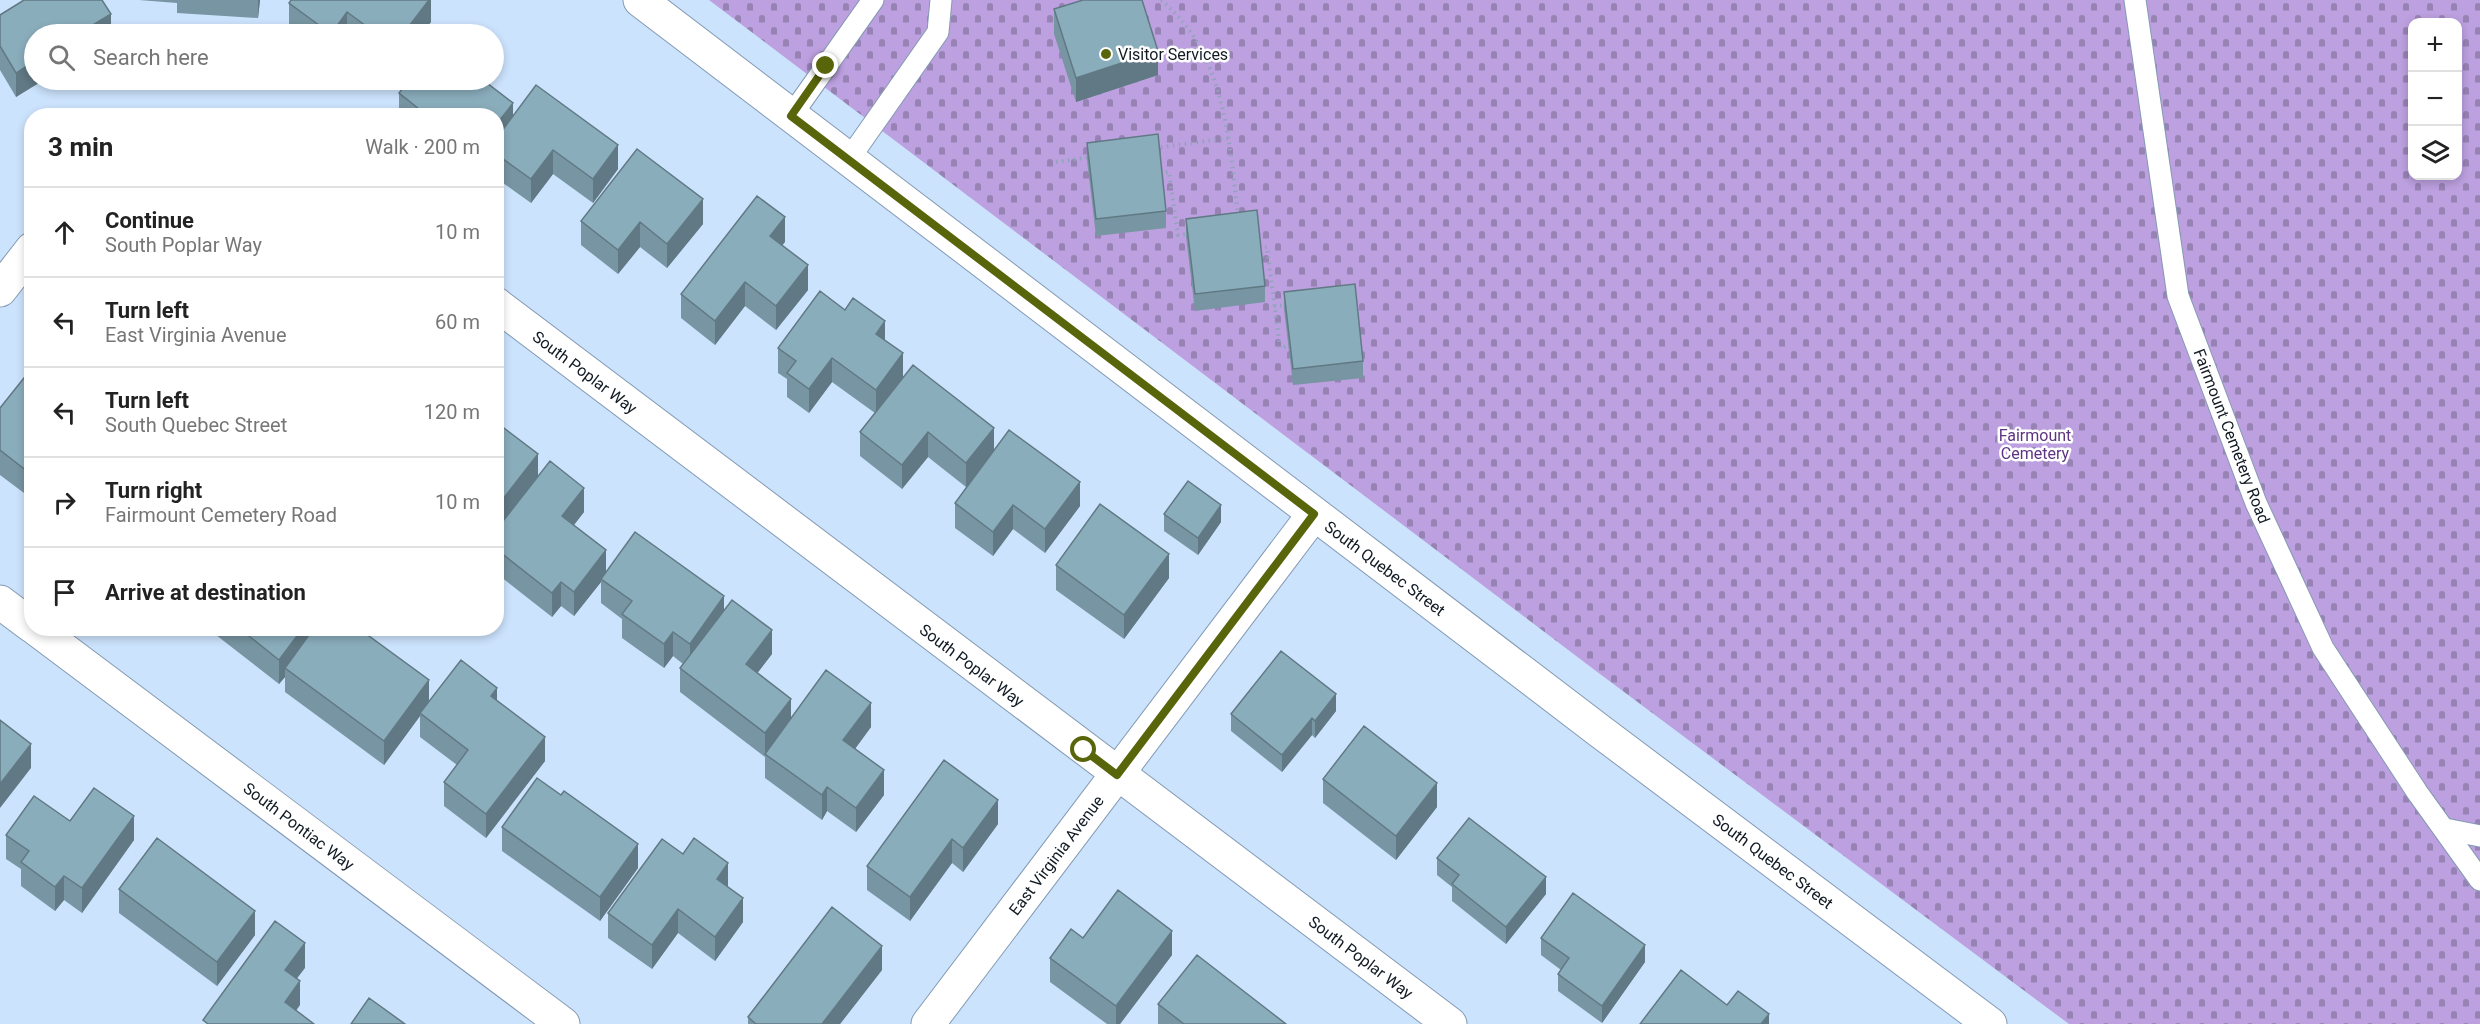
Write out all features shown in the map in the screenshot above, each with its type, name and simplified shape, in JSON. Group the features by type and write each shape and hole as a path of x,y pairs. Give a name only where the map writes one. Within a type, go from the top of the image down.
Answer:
{"street":[{"name":"South Quebec Street","path":"639,0 1314,514 1990,1024"},
{"path":"0,290 24,259"},
{"name":"South Poplar Way","path":"504,310 1117,775 1450,1024"},
{"name":"East Virginia Avenue","path":"928,1024 1314,514"},
{"path":"0,602 24,620"},
{"name":"South Pontiac Way","path":"46,636 563,1024"}],"lane":[{"path":"791,116 873,0"},
{"path":"849,159 938,32 941,0"},
{"name":"Fairmount Cemetery Road","path":"2135,0 2178,296 2256,503 2323,648 2417,792 2480,880"},
{"path":"2445,829 2480,836"}],"path":[{"path":"1161,0 1190,28 1213,73 1229,138 1240,226"},
{"path":"1146,150 1229,138"},
{"path":"1056,162 1100,156"},
{"path":"1160,173 1169,172 1178,235 1199,232"},
{"path":"1259,248 1267,247 1280,348 1288,346"},
{"path":"1274,306 1297,304"}],"green space":[{"name":"Fairmount Cemetery","path":"709,0 2480,0 2480,1024 2069,1024 1596,671"}],"building":[{"path":"24,0 102,0 111,14 94,24 24,24 24,68 16,73 0,46 0,15"},
{"path":"291,0 429,0 411,24 363,24 347,12 338,24 317,24 289,3"},
{"name":"Visitor Services","path":"1083,0 1142,0 1158,51 1076,78 1054,9"},
{"path":"536,85 618,145 593,179 553,150 531,179 504,160 504,128"},
{"path":"401,90 496,90 513,103 504,115 504,108 418,108 399,93"},
{"path":"1158,134 1166,211 1096,219 1087,143"},
{"path":"637,149 703,199 667,244 640,222 618,250 581,221"},
{"path":"757,196 785,217 770,236 808,265 776,306 745,282 715,321 681,294"},
{"path":"1257,210 1265,286 1195,294 1186,219"},
{"path":"1355,284 1363,361 1293,369 1284,292"},
{"path":"820,291 845,310 853,298 885,321 876,334 903,353 876,390 832,358 809,389 787,373 796,361 778,348"},
{"path":"913,365 994,428 966,463 928,432 902,465 860,432"},
{"path":"24,378 24,469 0,450 0,408"},
{"path":"504,428 538,454 504,498"},
{"path":"1009,430 1080,482 1045,529 1013,505 993,532 955,503"},
{"path":"550,461 584,488 562,516 606,550 574,592 561,582 552,593 504,555 504,520"},
{"path":"1188,481 1221,505 1198,538 1164,514"},
{"path":"1100,504 1169,554 1124,615 1056,565"},
{"path":"635,532 724,596 690,644 673,632 664,644 622,614 632,601 601,579"},
{"path":"732,600 772,630 746,664 791,699 765,733 680,668"},
{"path":"249,636 297,636 279,660"},
{"path":"308,636 369,636 429,680 384,741 285,668"},
{"path":"1281,651 1336,694 1315,721 1312,718 1282,755 1231,714"},
{"path":"461,660 497,688 491,696 545,737 486,814 444,782 468,750 420,713"},
{"path":"826,670 871,703 843,740 884,770 856,808 827,787 822,795 765,754"},
{"path":"0,720 31,744 0,784"},
{"path":"1364,726 1437,783 1396,836 1323,779"},
{"path":"944,760 998,800 963,848 952,839 910,897 867,866"},
{"path":"537,778 561,795 564,791 638,844 600,897 502,827"},
{"path":"94,788 134,816 82,888 64,876 55,887 21,862 29,851 6,835 34,796 70,821"},
{"path":"1469,818 1546,877 1506,927 1452,884 1459,875 1437,858"},
{"path":"157,838 255,911 217,962 119,889"},
{"path":"694,838 728,863 717,879 743,898 715,937 678,909 652,945 608,913 662,839 683,854"},
{"path":"1118,890 1172,931 1116,1006 1050,958 1071,929 1083,938"},
{"path":"1573,893 1645,945 1602,1006 1558,974 1569,958 1541,938"},
{"path":"832,907 882,946 822,1024 756,1024 748,1017"},
{"path":"275,921 305,943 285,970 300,981 285,1002 314,1024 208,1024 203,1020"},
{"path":"1197,955 1286,1024 1184,1024 1158,1004"},
{"path":"1681,970 1727,1005 1738,991 1769,1014 1761,1024 1640,1024"},
{"path":"369,998 405,1024 351,1024"}],"place":[{"name":"Visitor Services","path":"1106,54"}],"route":[{"path":"826,66 791,116 1314,514 1117,775 1084,750"}]}
